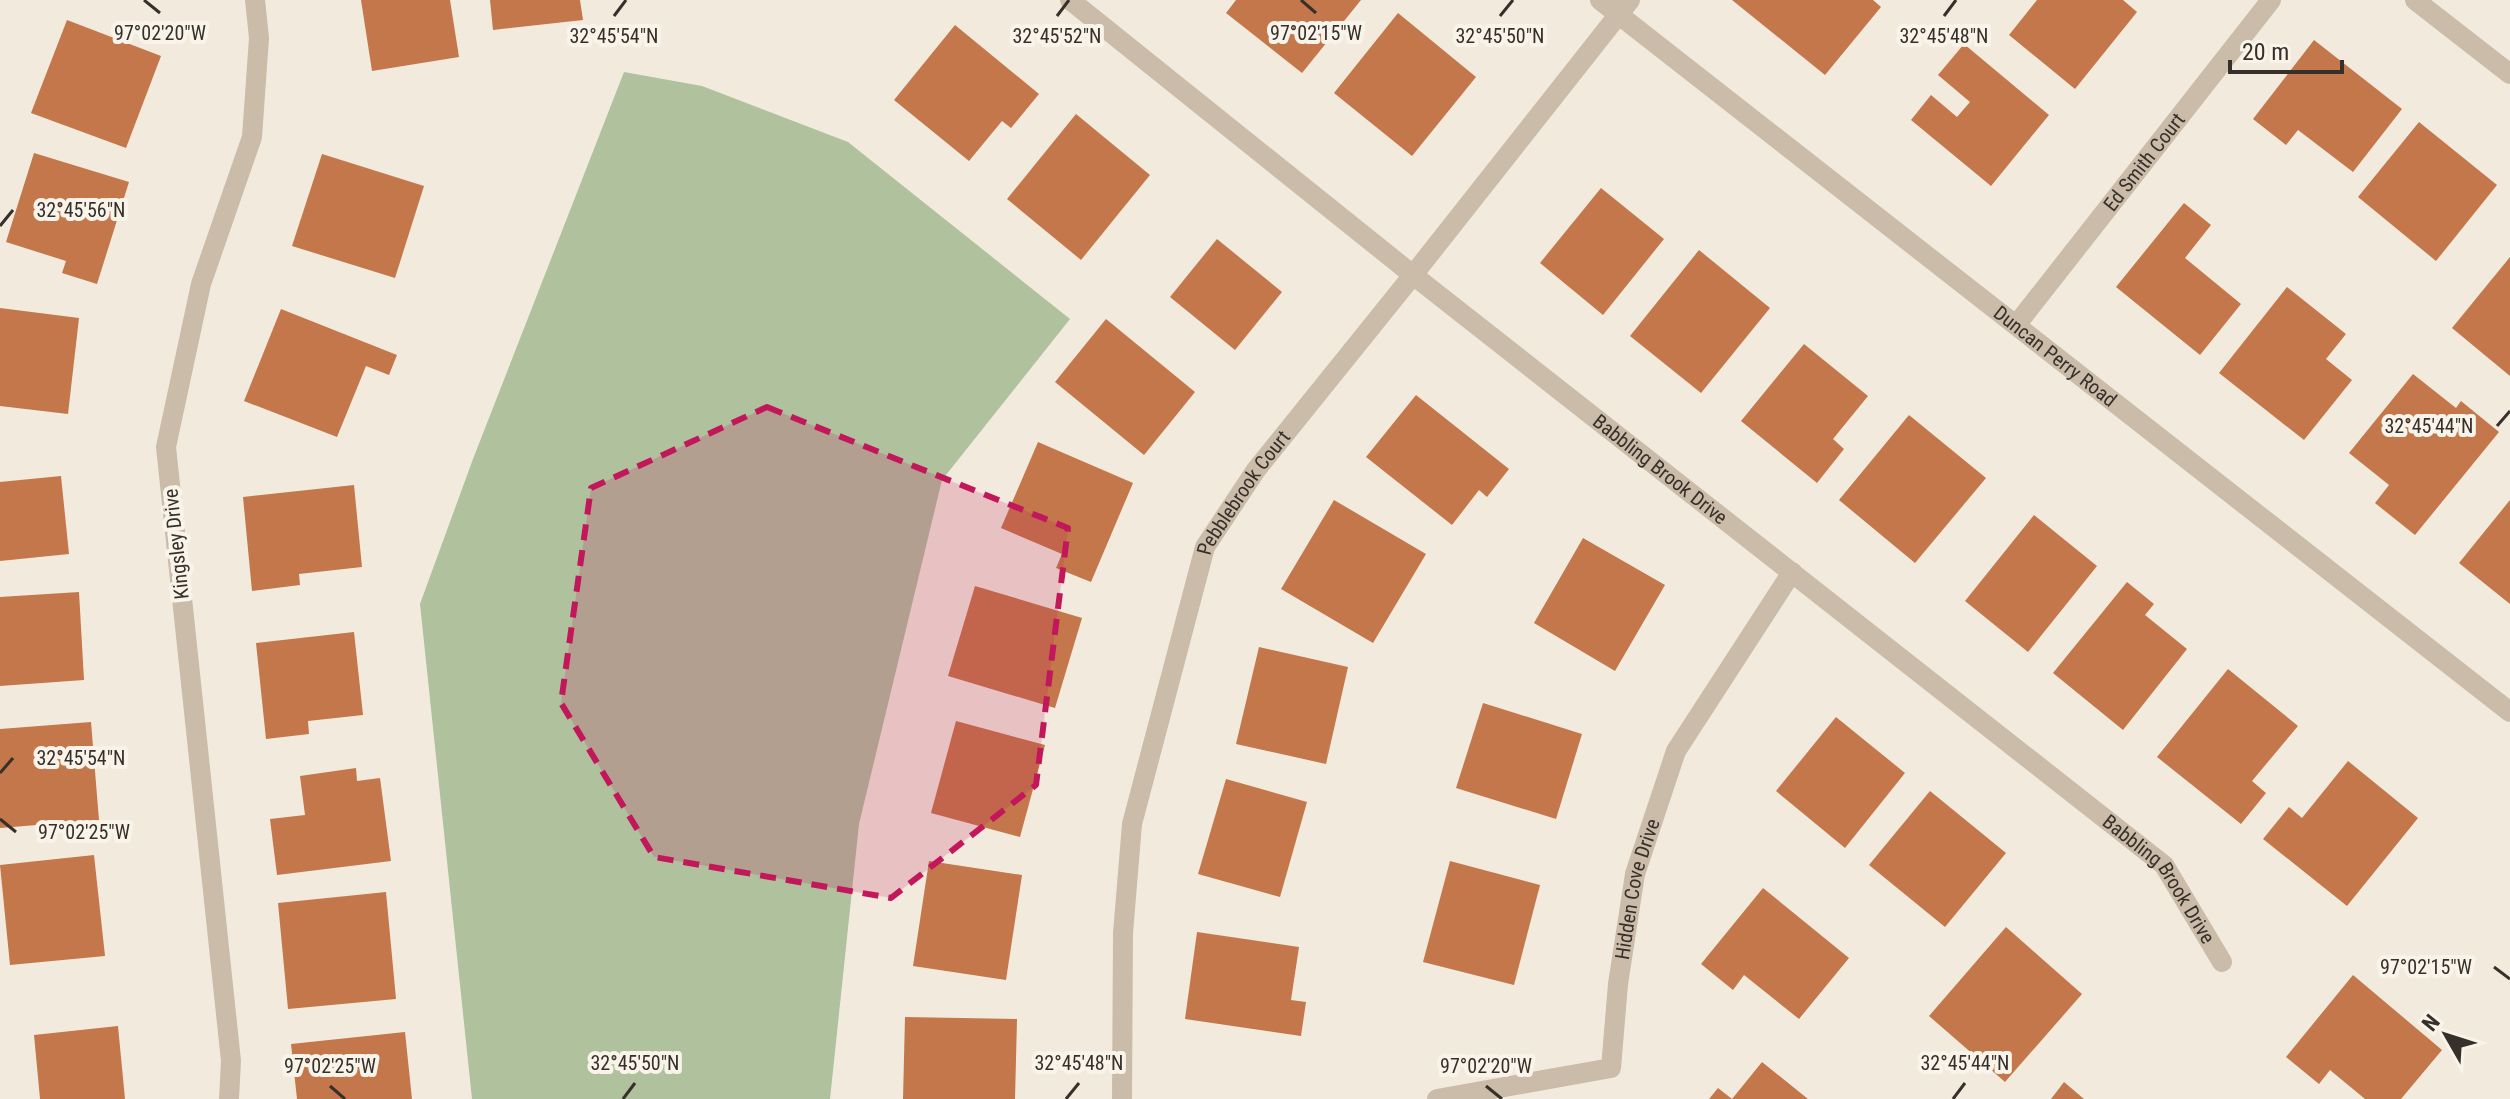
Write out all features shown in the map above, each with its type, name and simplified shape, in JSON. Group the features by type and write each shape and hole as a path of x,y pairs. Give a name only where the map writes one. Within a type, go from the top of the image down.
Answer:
{"street":[{"name":"Kingsley Drive","path":"229,1099 231,1061 166,447 201,284 252,137 259,38 255,0"},
{"name":"Babbling Brook Drive","path":"1070,0 1413,275 2164,865 2222,962"},
{"name":"Duncan Perry Road","path":"1600,0 1624,7 2017,324 2510,712"},
{"name":"Ed Smith Court","path":"2017,324 2271,0"},
{"path":"2415,0 2510,74"},
{"name":"Pebblebrook Court","path":"1122,1099 1123,933 1132,824 1205,547 1256,470 1624,7"},
{"name":"Hidden Cove Drive","path":"1437,1099 1611,1068 1618,984 1635,874 1676,751 1792,572"}],"highlighted area":[{"path":"767,407 1068,528 1036,785 891,898 654,857 561,703 591,488"}],"green space":[{"path":"624,72 702,86 848,142 1070,319 942,480 859,824 830,1099 472,1099 420,604 473,459"}],"building":[{"path":"361,0 450,0 459,57 372,71"},
{"path":"490,0 580,0 583,20 493,30"},
{"path":"1236,0 1361,0 1302,73 1226,13"},
{"path":"1732,0 1873,0 1881,7 1825,75"},
{"path":"2037,0 2123,0 2137,12 2075,89 2009,35"},
{"path":"1398,13 1476,77 1412,156 1334,93"},
{"path":"67,20 161,56 126,148 31,113"},
{"path":"955,25 1039,94 1011,128 1002,121 969,161 894,100"},
{"path":"2314,40 2402,109 2353,172 2298,130 2286,145 2253,119"},
{"path":"1964,44 2049,115 1991,186 1911,120 1931,95 1957,117 1970,102 1938,75"},
{"path":"1076,114 1150,175 1081,260 1007,199"},
{"path":"2419,122 2497,185 2436,261 2358,197"},
{"path":"34,153 129,182 97,284 62,273 66,261 6,242"},
{"path":"322,154 424,186 395,278 292,246"},
{"path":"1601,188 1664,239 1603,315 1540,263"},
{"path":"2184,203 2211,225 2185,258 2241,304 2200,355 2116,287"},
{"path":"1217,239 1282,292 1235,350 1170,297"},
{"path":"1699,250 1770,308 1701,393 1630,336"},
{"path":"2510,257 2510,376 2452,328"},
{"path":"2287,287 2346,334 2326,359 2352,380 2304,440 2219,373"},
{"path":"0,308 79,318 68,414 0,406"},
{"path":"281,309 397,355 389,375 366,366 337,437 244,401"},
{"path":"1106,319 1195,392 1144,455 1055,382"},
{"path":"1804,344 1868,396 1833,439 1844,449 1817,483 1741,421"},
{"path":"2413,374 2456,408 2461,401 2499,432 2415,535 2375,503 2389,485 2349,453"},
{"path":"1416,395 1509,469 1487,497 1479,490 1452,525 1366,457"},
{"path":"1909,415 1986,478 1915,563 1839,500"},
{"path":"1038,442 1133,483 1091,582 1056,568 1062,554 1001,528"},
{"path":"61,476 69,554 0,561 0,482"},
{"path":"354,485 362,567 299,574 300,585 252,591 243,497"},
{"path":"1334,500 1426,554 1373,643 1281,589"},
{"path":"2510,500 2510,604 2459,563"},
{"path":"2034,515 2097,566 2028,652 1965,601"},
{"path":"1583,538 1665,585 1615,671 1534,623"},
{"path":"2127,582 2154,604 2145,615 2187,649 2123,730 2053,673"},
{"path":"975,586 1082,618 1055,708 948,676"},
{"path":"79,592 84,680 0,686 0,597"},
{"path":"354,632 363,715 308,721 309,734 266,739 256,643"},
{"path":"1259,647 1348,667 1326,764 1236,744"},
{"path":"2228,669 2298,726 2252,781 2266,793 2241,824 2157,757"},
{"path":"1483,703 1582,734 1556,819 1456,788"},
{"path":"1836,717 1905,773 1845,848 1776,791"},
{"path":"956,721 1045,745 1020,837 931,813"},
{"path":"91,722 99,820 0,828 0,729"},
{"path":"2348,761 2418,818 2347,906 2263,839 2289,807 2302,818"},
{"path":"356,768 357,781 380,778 391,861 277,875 270,819 305,815 300,776"},
{"path":"1226,779 1307,802 1280,897 1198,874"},
{"path":"1930,791 2006,853 1945,927 1869,865"},
{"path":"94,855 105,956 10,965 0,865"},
{"path":"929,861 1022,875 1006,980 913,966"},
{"path":"1450,861 1540,885 1514,985 1423,962"},
{"path":"1763,888 1849,958 1799,1019 1744,975 1733,990 1701,964"},
{"path":"386,892 396,999 288,1009 278,903"},
{"path":"2006,927 2082,994 2005,1082 1929,1016"},
{"path":"1197,932 1299,947 1291,1000 1306,1002 1301,1036 1185,1019"},
{"path":"2353,975 2442,1050 2401,1099 2365,1099 2330,1070 2319,1084 2286,1057"},
{"path":"905,1017 1017,1019 1015,1099 903,1099"},
{"path":"118,1026 125,1099 40,1099 34,1035"},
{"path":"405,1032 412,1099 297,1099 291,1044"},
{"path":"1762,1062 1808,1099 1732,1099"},
{"path":"2064,1082 2084,1099 2051,1099"},
{"path":"1718,1088 1732,1099 1709,1099"}]}
